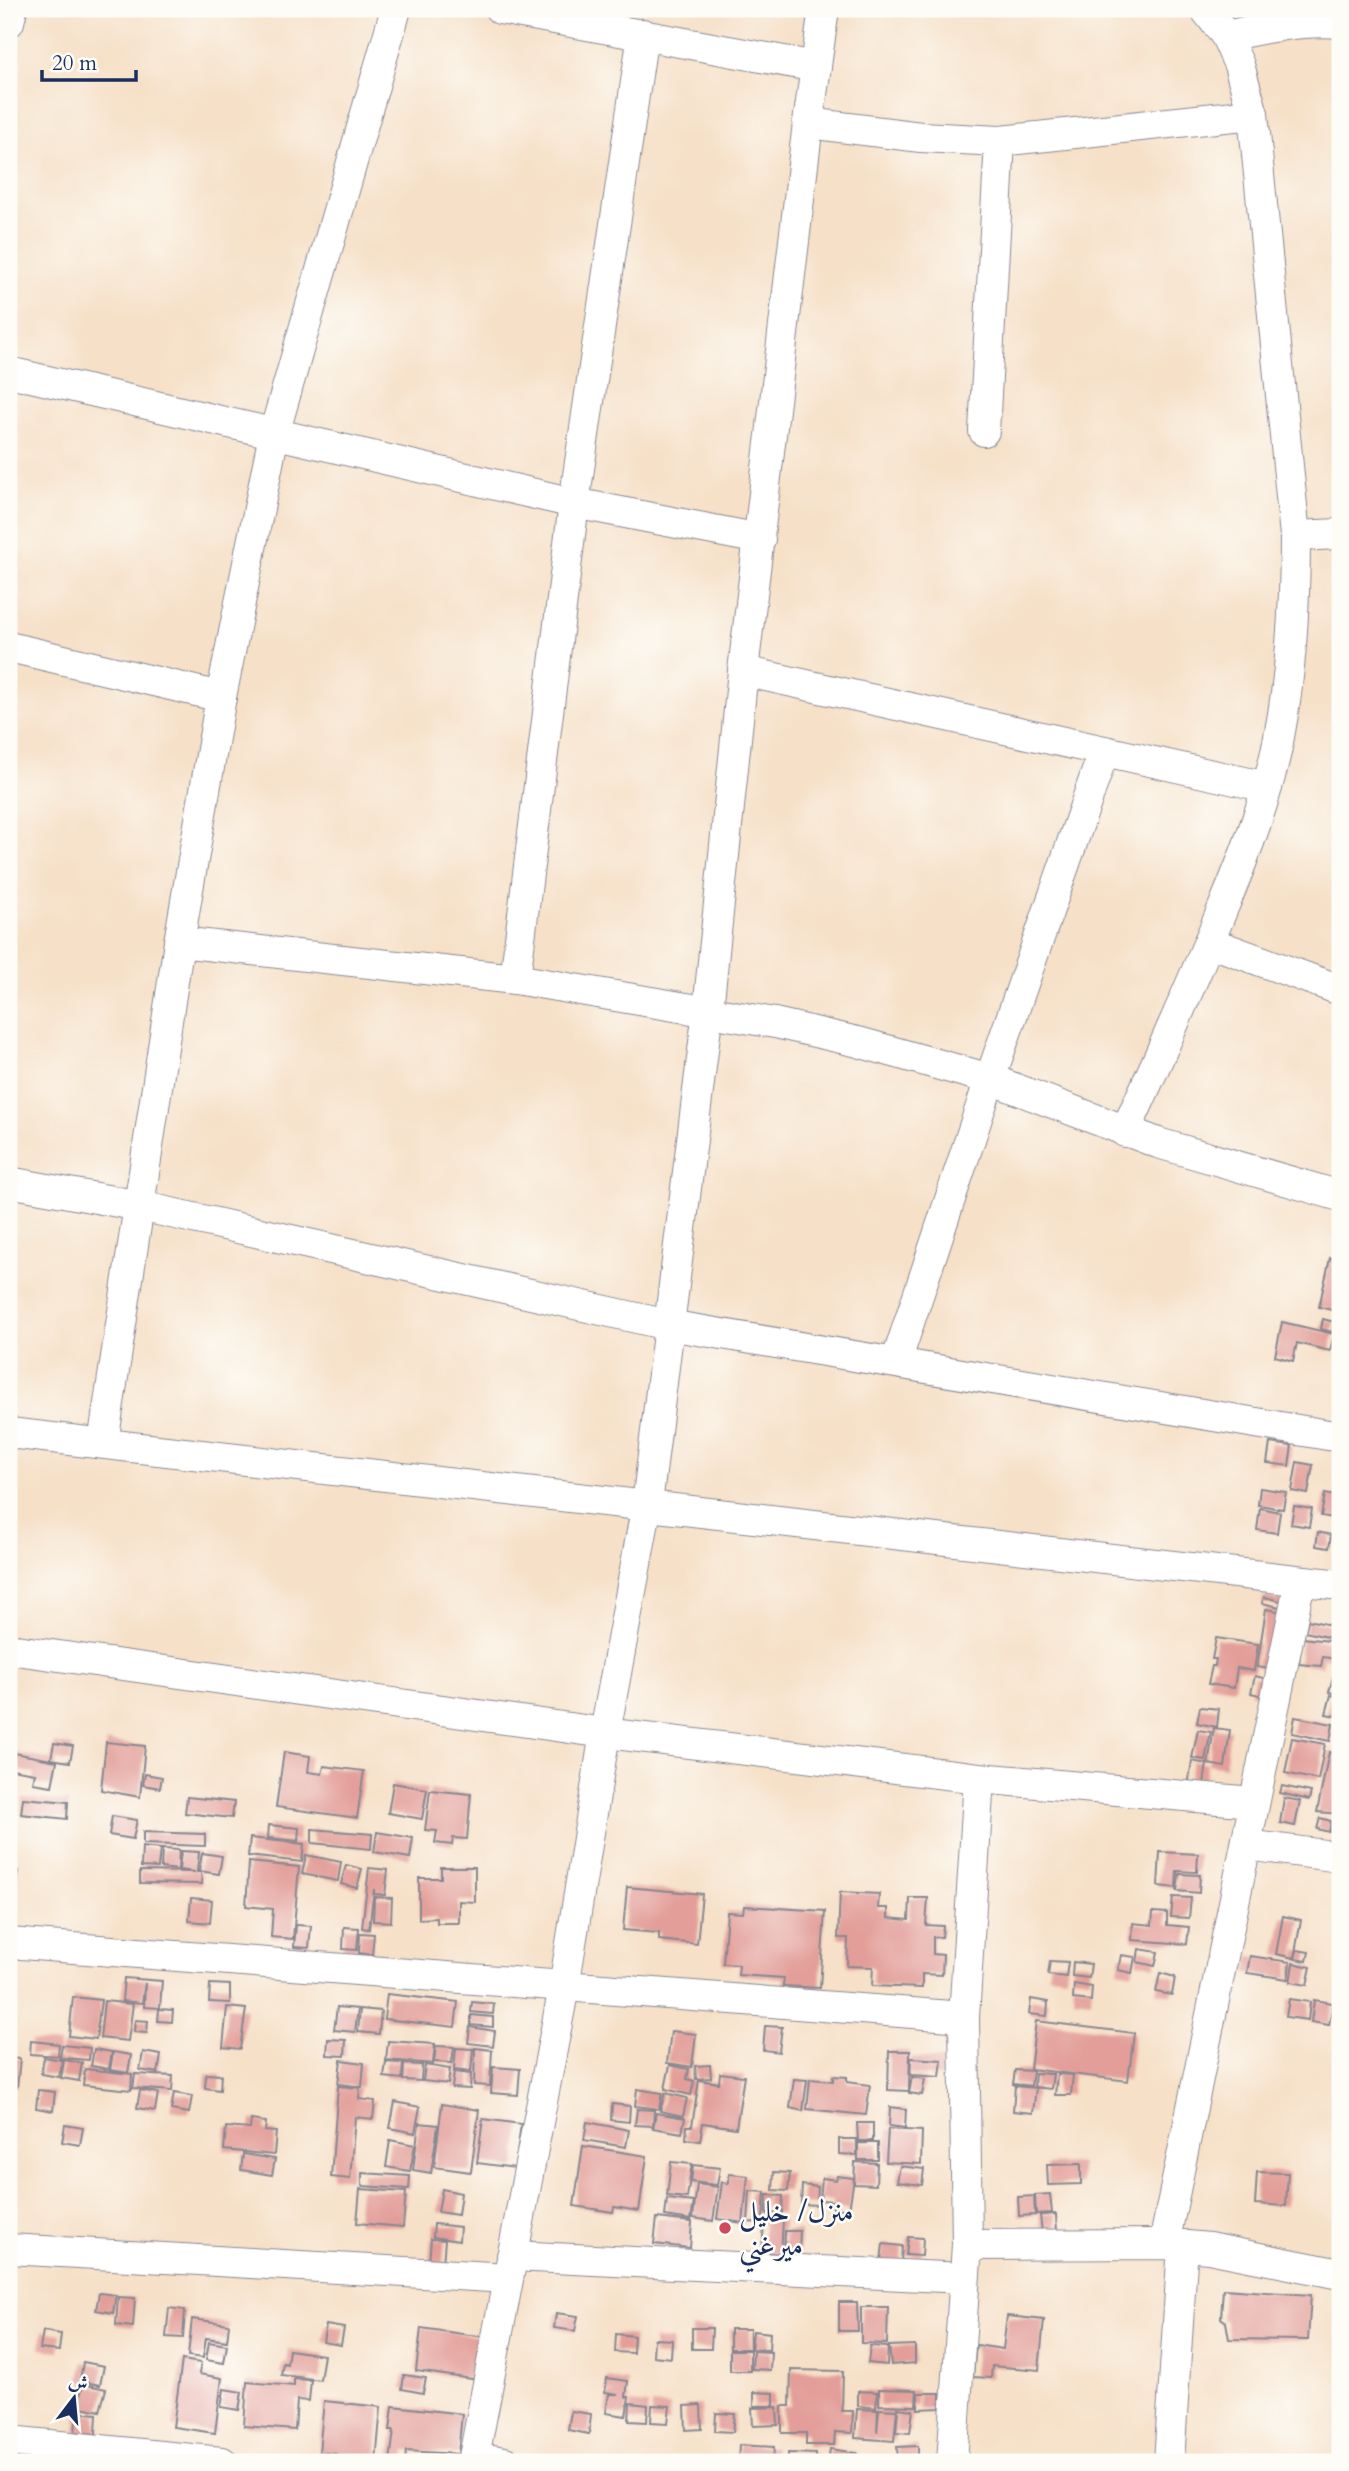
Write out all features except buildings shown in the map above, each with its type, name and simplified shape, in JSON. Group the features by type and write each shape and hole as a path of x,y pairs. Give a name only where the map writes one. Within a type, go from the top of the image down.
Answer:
{"street":[{"path":"9,22 12,9"},
{"path":"103,1443 178,942 221,697 274,434 396,9"},
{"path":"500,9 816,67"},
{"path":"505,2462 473,2460 565,1987 605,1733 647,1504 708,1010 743,671 824,9"},
{"path":"1125,1132 1243,859 1267,787 1279,738 1291,662 1295,536 1253,114 1239,65 1226,36 1205,9"},
{"path":"1226,36 1281,25 1322,21 1340,23"},
{"path":"515,979 574,503 643,34"},
{"path":"808,124 921,137 1000,141 1253,114"},
{"path":"984,431 1000,141"},
{"path":"9,372 574,503 760,539"},
{"path":"1295,536 1340,534"},
{"path":"9,647 221,697"},
{"path":"743,671 1267,787"},
{"path":"896,1362 990,1079 1104,751"},
{"path":"178,942 515,979 708,1010 858,1042 990,1079 1125,1132 1340,1196"},
{"path":"1209,942 1340,990"},
{"path":"9,1182 139,1206 668,1325 1340,1437"},
{"path":"9,1433 1340,1585"},
{"path":"1169,2462 1173,2244 1253,1802 1300,1581"},
{"path":"9,1649 605,1733 979,1778 1253,1802"},
{"path":"952,2462 967,2245 964,2017 979,1778"},
{"path":"1247,1845 1340,1857"},
{"path":"9,1943 964,2017"},
{"path":"967,2245 1173,2244 1209,2248 1340,2274"},
{"path":"9,2249 510,2267 964,2278"},
{"path":"9,2441 222,2462"}],"place":[{"name":"منزل/ خليل ميرغني","path":"725,2228"}]}
